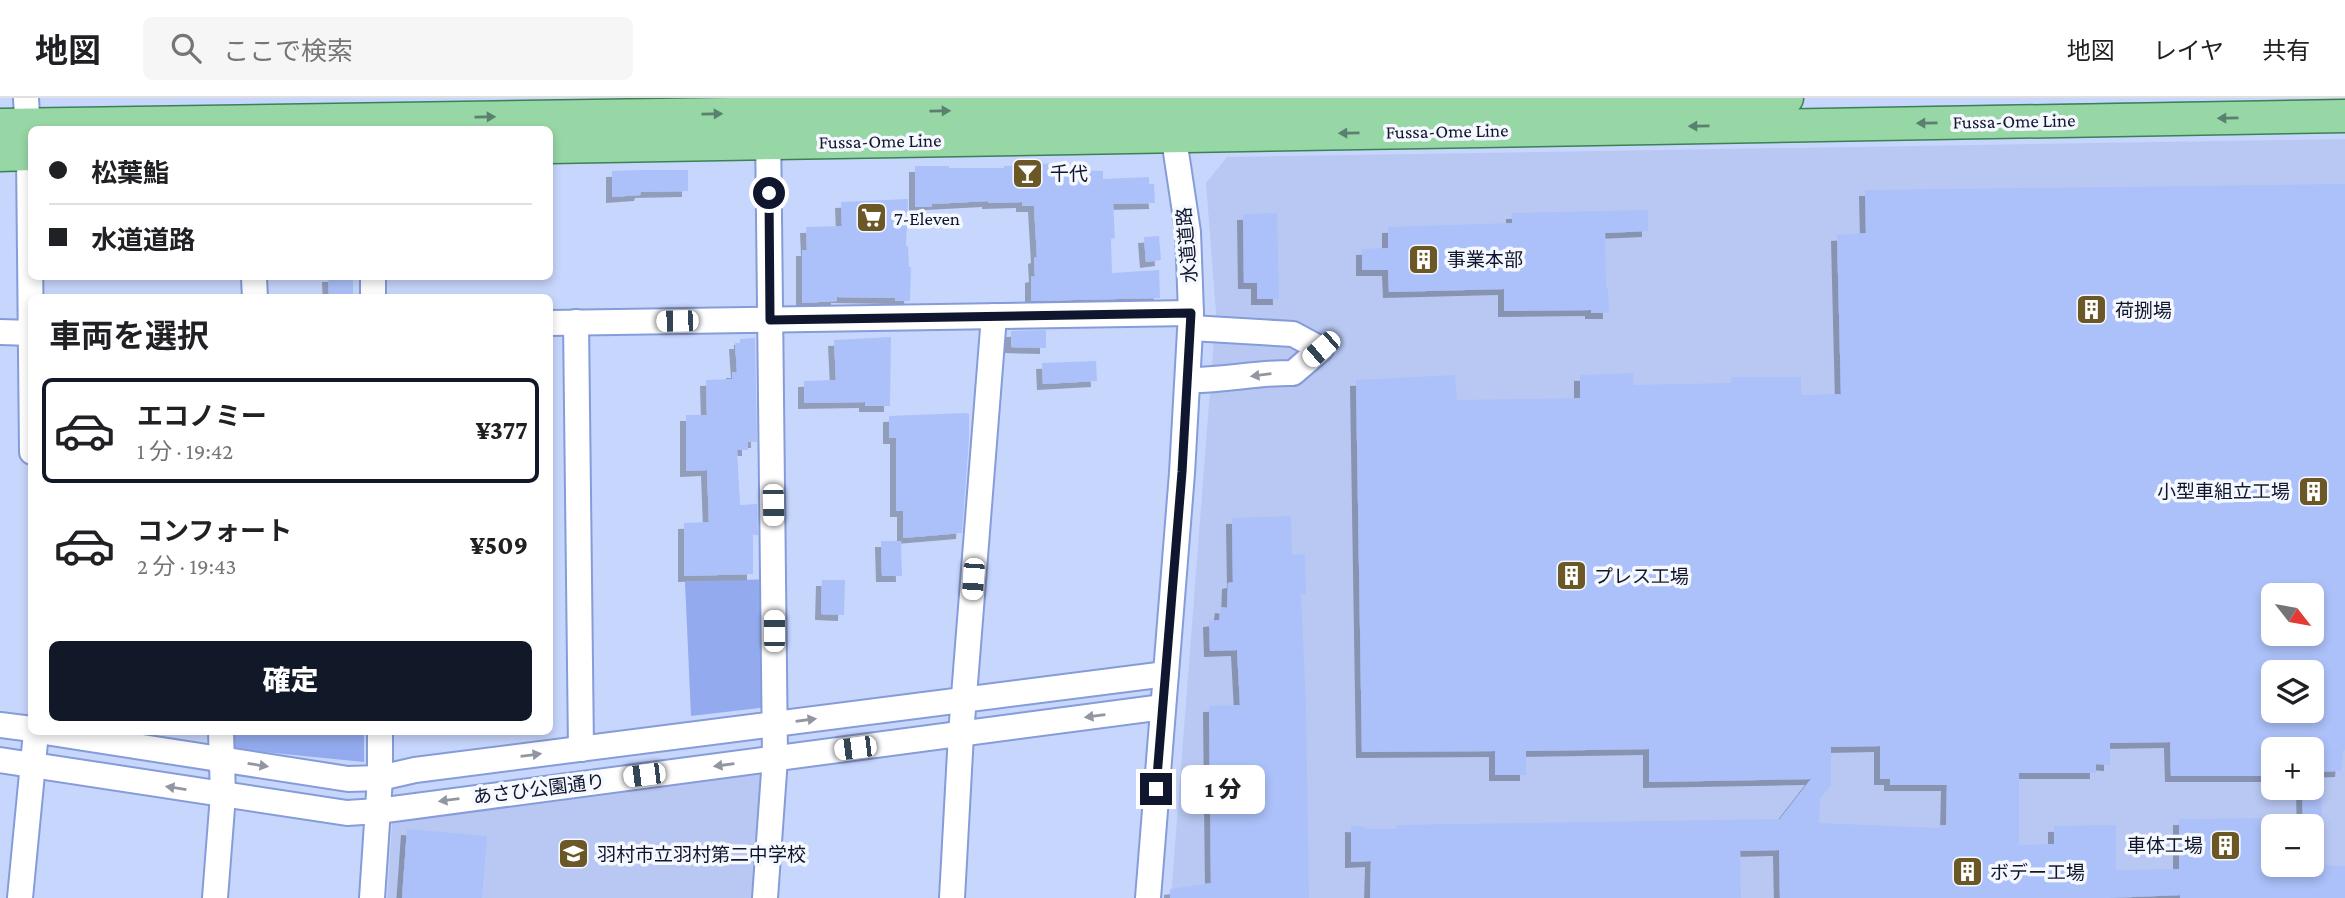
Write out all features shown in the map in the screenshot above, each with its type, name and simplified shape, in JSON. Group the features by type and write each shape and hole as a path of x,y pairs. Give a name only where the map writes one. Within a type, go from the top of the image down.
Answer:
{"main road":[{"name":"Fussa-Ome Line","path":"1579,109 1787,98"},
{"name":"Fussa-Ome Line","path":"177,126 370,115 767,118 1579,109 2263,108 2345,116"},
{"name":"Fussa-Ome Line","path":"553,147 767,118"}],"street":[{"name":"水道道路","path":"1148,898 1191,321 1188,232 1170,114"},
{"path":"765,898 775,758 767,118"},
{"path":"19,135 29,294"},
{"path":"952,898 961,734 994,316"},
{"path":"553,323 994,316 1191,321 1293,334 1321,349 1293,373 1188,380"},
{"path":"576,322 582,749"},
{"path":"0,332 28,332"},
{"name":"あさひ公園通り","path":"65,735 348,779 380,778 415,770 1166,674"},
{"name":"あさひ公園通り","path":"0,760 347,813 1163,707"},
{"path":"0,724 28,729"},
{"path":"20,898 34,735"},
{"path":"215,898 223,796 221,735"},
{"path":"372,898 380,778 380,735"}],"shaded area":[{"path":"2221,103 1918,109 1920,106"},
{"path":"2345,139 2345,898 1171,898 1216,313 1206,183 1227,157"},
{"path":"768,579 769,707 691,716 685,582"},
{"path":"224,735 364,735 364,762 224,748"},
{"name":"羽村市立羽村第二中学校","path":"762,761 755,898 387,898 393,810"}],"building":[{"path":"1061,163 1061,170 1103,171 1103,179 1149,177 1149,184 1154,184 1155,203 1113,204 1115,238 1111,239 1112,273 1159,270 1160,298 1031,301 1031,277 1035,276 1034,258 1037,257 1034,206 1022,206 1022,202 988,201 915,207 915,166 1004,168"},
{"path":"688,170 688,191 641,192 640,195 612,197 612,171"},
{"path":"2345,184 2345,750 2341,771 2324,772 2324,737 2261,737 2261,776 2171,776 2170,742 2110,743 2110,765 2096,764 2096,773 2019,773 2019,845 2054,844 2054,826 2116,825 2116,870 2179,869 2179,819 2261,818 2261,877 2324,877 2324,865 2345,866 2345,898 2180,898 2180,895 2109,898 1780,898 1779,850 1740,851 1741,898 1370,898 1371,861 1351,862 1351,826 1396,829 1397,825 1780,819 1811,779 1649,782 1649,749 1526,751 1526,775 1495,775 1495,751 1362,752 1356,380 1455,375 1457,400 1580,398 1580,375 1633,373 1634,385 1731,383 1731,377 1801,377 1801,395 1841,394 1837,235 1866,233 1865,190","holes":["1880,746 1880,779 1890,779 1890,785 1947,785 1946,825 1940,825 1940,828 1819,823 1820,799 1831,785 1831,747"]},
{"path":"908,199 906,246 911,267 910,301 895,301 895,298 837,297 837,301 802,303 802,250 807,250 806,227 842,226 841,202"},
{"path":"1648,210 1648,231 1605,233 1609,313 1591,313 1591,310 1504,311 1504,289 1389,292 1388,270 1362,270 1362,249 1388,248 1388,227 1512,223 1512,213"},
{"path":"1277,213 1279,299 1257,299 1257,283 1244,283 1243,214"},
{"path":"1159,236 1161,260 1146,262 1144,237"},
{"path":"328,280 353,280 353,294 329,294"},
{"path":"1046,330 1046,348 1011,347 1011,331"},
{"path":"891,337 890,406 865,406 865,402 804,403 804,381 836,380 834,340"},
{"path":"755,338 757,442 748,442 748,450 737,450 740,505 757,504 758,535 753,535 753,574 684,576 684,523 709,522 707,470 686,471 686,415 707,415 706,380 732,379 732,372 737,372 735,343 740,343 740,339"},
{"path":"1096,361 1097,381 1043,384 1042,363"},
{"path":"969,414 969,438 962,533 903,538 903,511 896,511 896,438 889,438 889,416"},
{"path":"1291,516 1292,555 1305,554 1306,594 1301,595 1306,704 1309,898 1170,898 1170,889 1211,883 1209,706 1240,705 1237,650 1210,651 1209,621 1219,620 1221,607 1227,608 1228,583 1233,582 1232,518"},
{"path":"881,541 901,541 902,576 882,576"},
{"path":"822,580 845,580 844,615 821,614"},
{"path":"2302,800 2321,800 2322,814 2303,814"},
{"path":"407,829 487,836 482,898 402,898"}],"place":[{"name":"千代","path":"1027,173"},
{"name":"7-Eleven","path":"871,218"},
{"name":"事業本部","path":"1424,259"},
{"name":"荷捌場","path":"2092,310"},
{"name":"小型車組立工場","path":"2313,491"},
{"name":"プレス工場","path":"1571,576"},
{"name":"車体工場","path":"2226,845"},
{"name":"羽村市立羽村第二中学校","path":"574,854"},
{"name":"ボデー工場","path":"1967,872"}],"route":[{"path":"769,193 770,320 1191,313 1182,472 1156,789"}]}
